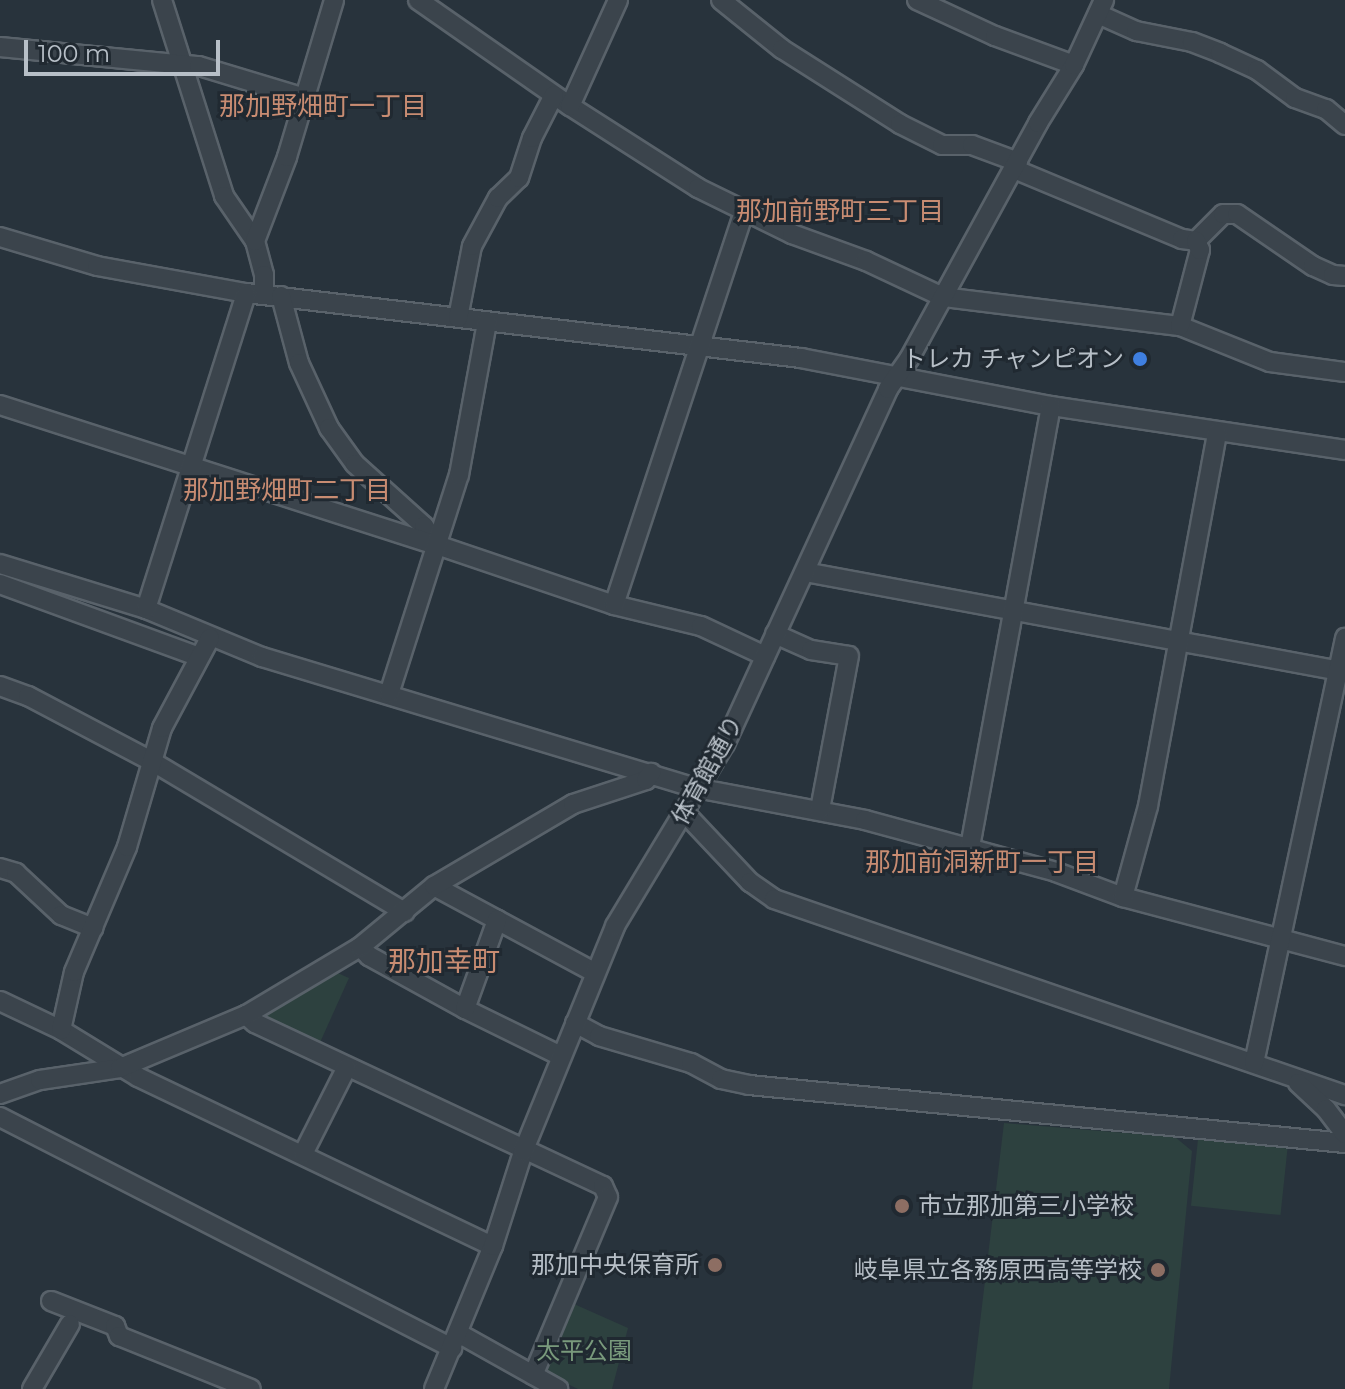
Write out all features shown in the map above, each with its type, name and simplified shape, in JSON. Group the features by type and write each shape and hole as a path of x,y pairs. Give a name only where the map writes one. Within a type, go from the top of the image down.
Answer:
{"street":[{"path":"146,609 192,467 263,294 264,275 255,241 224,196 202,118 181,64 162,0"},
{"path":"255,241 287,157 334,0"},
{"path":"418,0 562,101 698,188 943,297 1180,326 1270,362 1345,372"},
{"path":"458,318 472,246 498,198 519,178 532,138 562,101 618,0"},
{"path":"917,0 995,36 1074,65"},
{"path":"727,1 782,49 900,124 942,145 972,145 1196,241 1200,250 1180,326"},
{"path":"1341,672 805,572 897,376 1038,123 1074,65 1101,7 1136,31 1192,42 1257,70 1295,98 1326,109 1345,125"},
{"path":"0,47 199,66 304,98"},
{"path":"614,605 744,211"},
{"path":"1196,241 1223,214 1237,214 1313,266 1333,275 1345,276"},
{"path":"0,237 97,266 263,294 801,358 1051,406 1345,450"},
{"path":"263,294 329,428 355,464 424,526 437,545"},
{"path":"389,694 459,475 487,322"},
{"path":"0,405 614,605 701,626 765,656"},
{"path":"970,847 1051,406"},
{"path":"1123,897 1148,806 1217,432"},
{"path":"0,564 146,609 262,657 696,788 820,810 970,847 1123,897 1345,956"},
{"name":"体育館通り","path":"575,1023 615,926 725,744 805,572"},
{"path":"0,584 199,657"},
{"path":"775,634 811,650 849,656 820,810"},
{"path":"61,1030 74,972 127,847 162,728 210,638"},
{"path":"1254,1063 1341,672 1345,638"},
{"path":"0,686 28,696 153,762 405,912"},
{"path":"0,1094 55,1077 120,1068 246,1015 360,947 434,886 573,804 646,780 651,773"},
{"path":"683,811 750,882 774,899 1345,1095"},
{"path":"0,868 16,873 61,915 93,928"},
{"path":"434,886 594,972"},
{"path":"465,1009 497,920"},
{"path":"360,947 369,956 465,1009 561,1056"},
{"path":"0,1001 61,1030 120,1068 493,1246"},
{"path":"246,1015 255,1023 523,1152 603,1186 608,1197 533,1375"},
{"path":"434,1389 493,1246 523,1152 575,1023 611,1041 691,1063 721,1079 749,1085 1345,1143"},
{"path":"303,1154 347,1067"},
{"path":"1286,1074 1326,1109 1345,1134"},
{"path":"0,1117 558,1389"},
{"path":"51,1301 115,1326 119,1336 251,1389"},
{"path":"32,1389 70,1324"}],"green space":[{"path":"333,971 349,978 318,1047 250,1013"},
{"path":"1004,1123 1175,1137 1192,1151 1169,1389 972,1389"},
{"path":"1198,1139 1288,1148 1281,1215 1191,1206"},
{"name":"太平公園","path":"565,1300 628,1328 612,1389 578,1389 536,1369"}],"place":[{"name":"トレカ チャンピオン","path":"1140,359"},
{"name":"市立那加第三小学校","path":"902,1206"},
{"name":"那加中央保育所","path":"715,1265"},
{"name":"岐阜県立各務原西高等学校","path":"1158,1270"}],"district":[{"name":"那加野畑町一丁目","path":"323,107"},
{"name":"那加前野町三丁目","path":"840,212"},
{"name":"那加野畑町二丁目","path":"287,491"},
{"name":"那加前洞新町一丁目","path":"982,863"},
{"name":"那加幸町","path":"444,961"}]}
